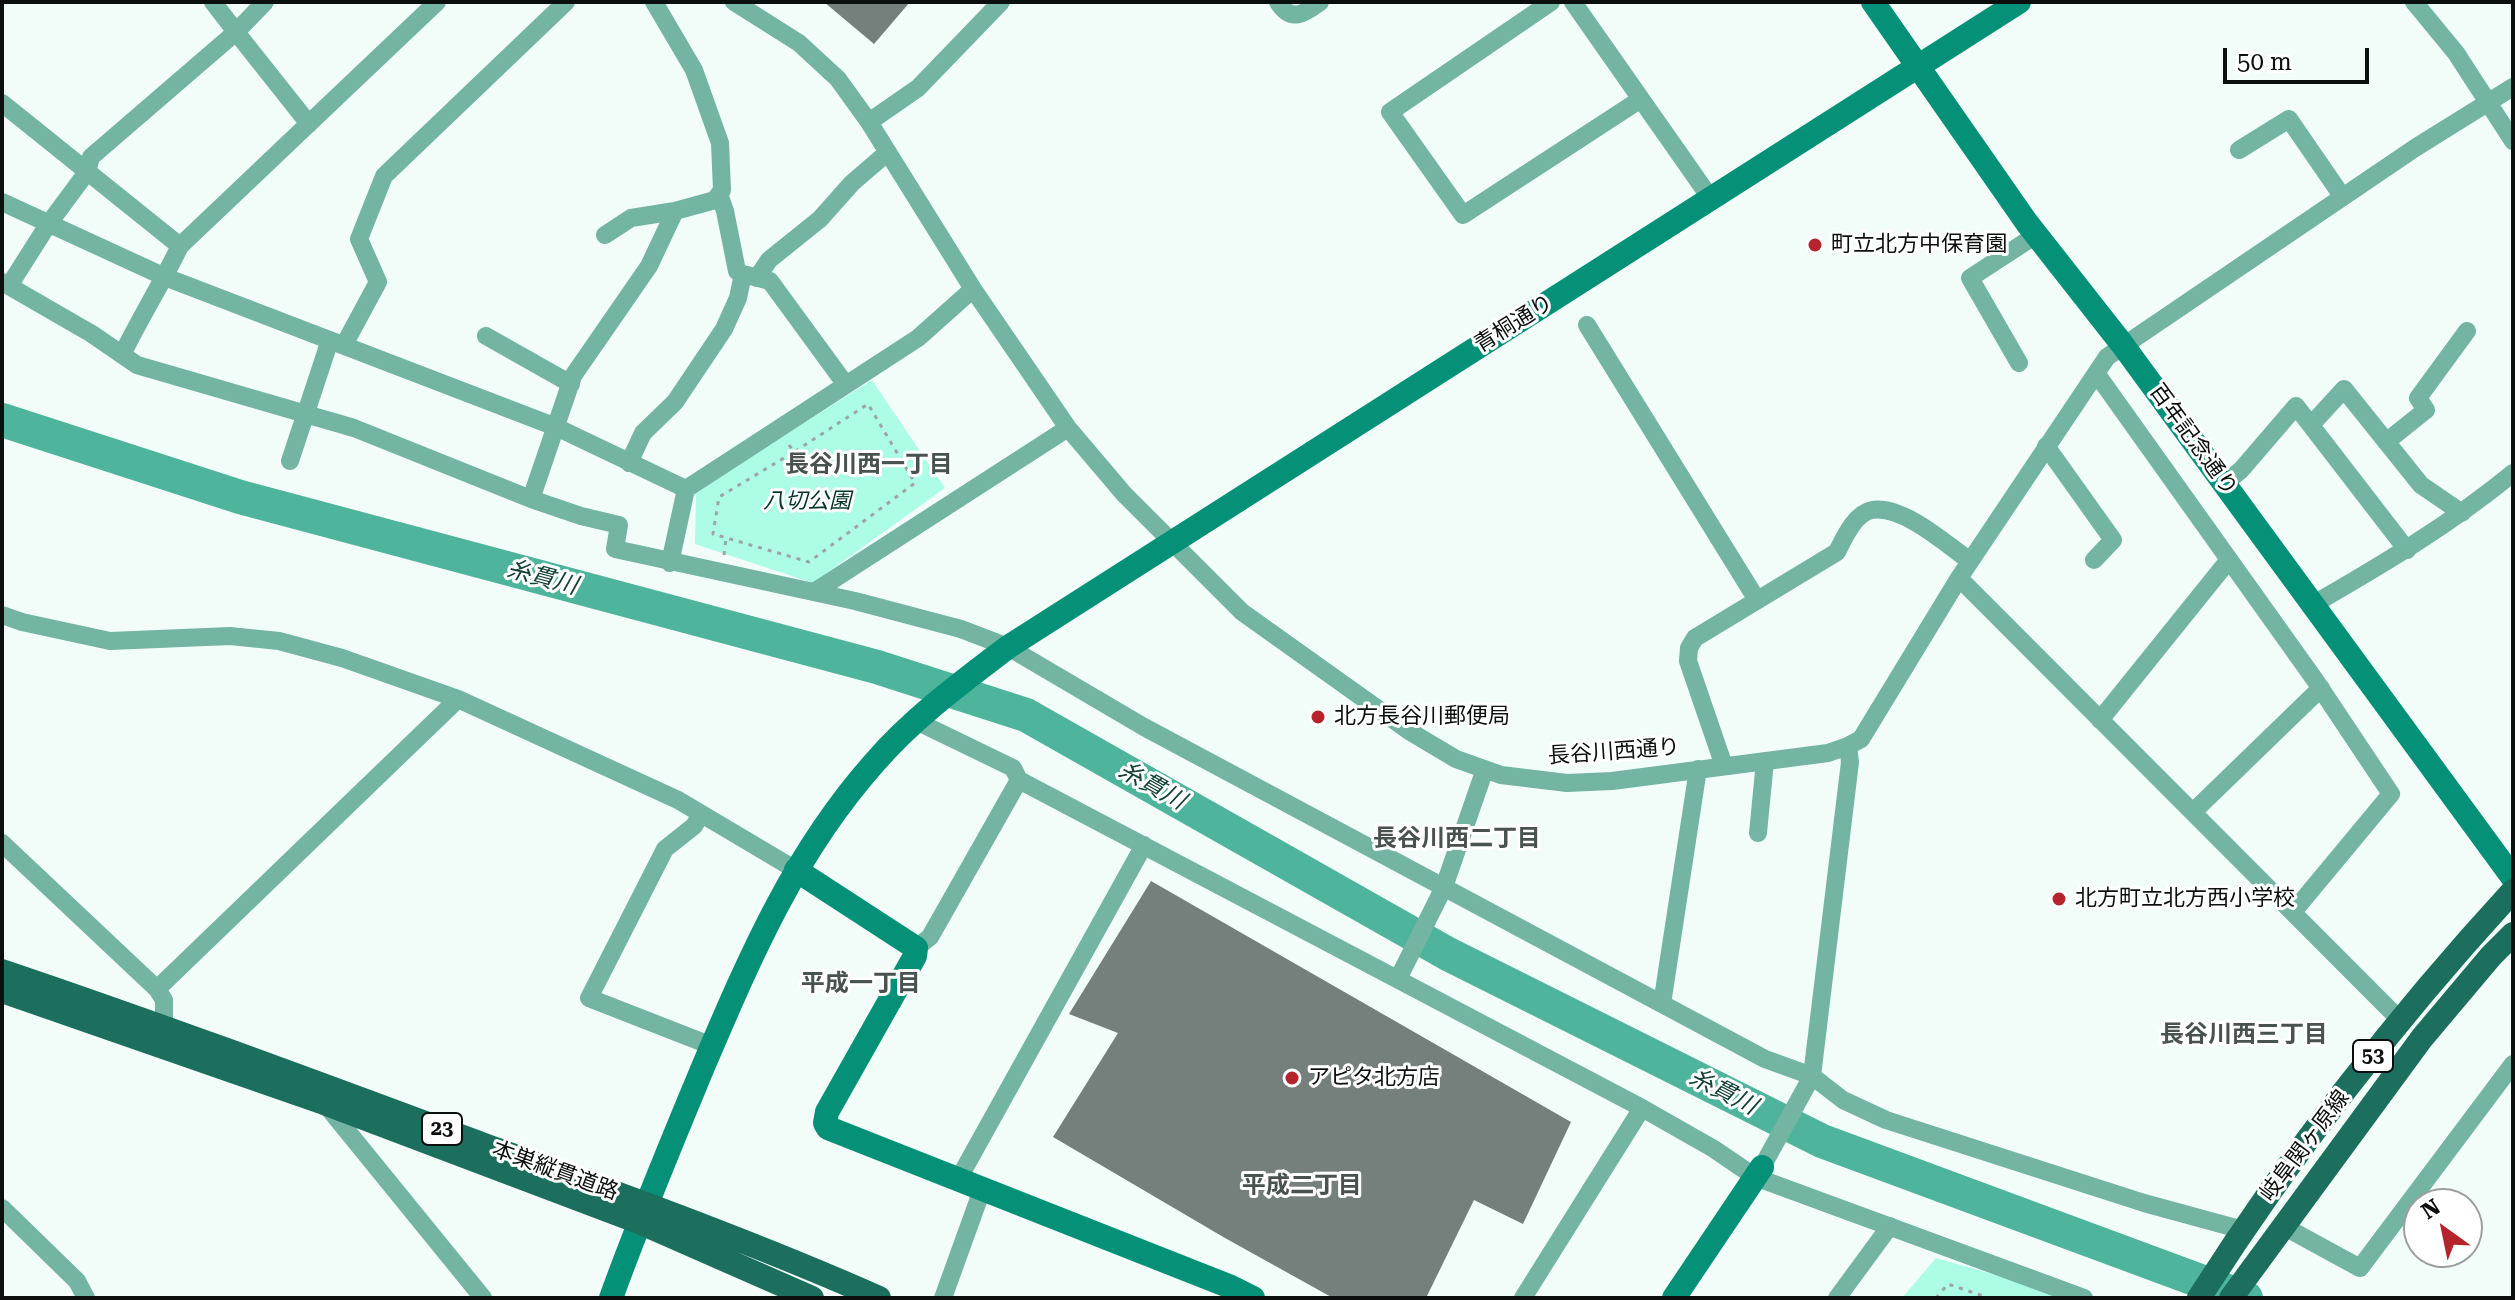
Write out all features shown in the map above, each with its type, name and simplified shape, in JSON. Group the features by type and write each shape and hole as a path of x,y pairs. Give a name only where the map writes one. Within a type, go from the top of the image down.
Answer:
{"main road":[{"name":"岐阜関ヶ原線","path":"2199,1298 2240,1234 2400,1020 2513,891"},
{"name":"岐阜関ヶ原線","path":"2231,1298 2422,1038 2513,934"},
{"name":"本巣縦貫道路","path":"2,971 164,1025 328,1096"},
{"name":"本巣縦貫道路","path":"2,991 328,1096 642,1213 820,1272 879,1298"},
{"name":"本巣縦貫道路","path":"642,1213 812,1298"}],"street":[{"path":"213,2 309,124"},
{"path":"265,2 236,32 91,157 87,172 6,284 92,334 137,365 354,428 531,499 619,525 615,549 814,592 961,629 1008,647 1144,727 1442,892 1765,1059 1811,1079 1843,1100 1886,1120 2240,1234"},
{"path":"122,355 180,246 437,2"},
{"path":"290,461 337,342 378,282 359,239 384,176 566,2"},
{"path":"605,235 631,218 715,200 722,190 720,143 694,70 654,2"},
{"path":"734,2 818,58 838,79 869,122 918,88 1001,2"},
{"path":"1278,2 1284,11 1293,16 1303,15 1320,2"},
{"path":"1551,2 1390,112 1463,215 1641,99"},
{"path":"1573,2 1711,199"},
{"name":"百年記念通り","path":"1873,2 2036,235 2122,344 2513,878"},
{"name":"青桐通り","path":"611,1298 642,1213 767,921 823,829 875,761 916,721 1008,647 2019,2"},
{"path":"2414,2 2456,53 2513,141"},
{"path":"1674,1298 1758,1172 1811,1079 1850,762 1848,746 1861,739 1959,578 2107,357 2342,196 2513,87"},
{"path":"2,103 180,246"},
{"path":"2239,150 2289,119 2342,196"},
{"name":"長谷川西通り","path":"869,122 973,289 1068,428 1106,474 1170,543 1242,612 1409,731 1456,759 1501,775 1567,783 1612,781 1828,753 1848,746"},
{"path":"629,463 643,433 675,402 724,329 750,276 820,219 852,183 888,152"},
{"path":"719,194 737,271 770,281 846,385"},
{"path":"2,202 165,277 556,427 686,489"},
{"path":"531,499 573,376 649,266 675,211"},
{"path":"2019,363 1970,278 2036,235"},
{"path":"670,563 686,489 918,338 973,289"},
{"path":"1587,325 1757,600"},
{"path":"2386,442 2426,410 2418,398 2467,331"},
{"path":"486,336 571,384"},
{"path":"2096,373 2321,688 2391,794 2293,912"},
{"path":"2311,425 2344,389 2421,485 2462,513"},
{"path":"2225,483 2241,470 2296,406 2407,550"},
{"path":"814,592 1068,428"},
{"path":"2046,446 2113,540 2094,560"},
{"path":"2314,604 2407,550 2513,473"},
{"path":"1724,766 1688,661 1689,648 1695,638 1837,552 1848,531 1871,510 1891,512 1909,519 1970,561"},
{"path":"2100,720 2228,561"},
{"path":"1959,578 2400,1020"},
{"path":"2,615 110,641 230,636 279,641 342,658 458,699 678,800 796,870 916,948"},
{"path":"2193,812 2321,688"},
{"path":"157,989 458,699"},
{"path":"916,721 1013,768 1019,780 1400,974 1758,1172 1890,1226 2084,1298"},
{"path":"1758,833 1765,761"},
{"path":"1400,974 1442,892 1485,769"},
{"path":"1662,1004 1698,769"},
{"path":"1019,780 930,937 916,948 915,956 827,1112 825,1123 831,1130 1253,1298"},
{"path":"701,814 694,826 665,849 589,998 712,1046"},
{"path":"2,843 157,989 164,1000 164,1025"},
{"path":"958,1180 1144,845"},
{"path":"2276,1236 2360,1268 2513,1064"},
{"path":"328,1096 483,1298"},
{"path":"1523,1298 1642,1108"},
{"path":"943,1298 982,1190"},
{"path":"2,1208 77,1281 86,1298"},
{"path":"1837,1298 1890,1226"}],"path":[{"path":"868,404 915,483 809,562 713,534 719,497 794,452 868,404"},
{"path":"777,429 794,452"},
{"path":"1936,1298 1948,1284 1989,1298"}],"green space":[{"name":"八切公園","path":"872,380 945,488 813,583 695,544 696,491"},
{"path":"1936,1258 2077,1298 1902,1298"}],"building":[{"path":"824,2 910,2 874,44"},
{"name":"アピタ北方店","path":"1151,881 1571,1122 1523,1224 1474,1200 1426,1298 1333,1298 1053,1137 1118,1033 1069,1014"}],"waterway":[{"name":"糸貫川","path":"2,420 240,497 877,667 1026,715 1448,954 1822,1141 2246,1298"}],"place":[{"name":"町立北方中保育園","path":"1815,245"},
{"name":"北方長谷川郵便局","path":"1318,717"},
{"name":"北方町立北方西小学校","path":"2059,899"},
{"name":"アピタ北方店","path":"1292,1078"}],"district":[{"name":"長谷川西一丁目","path":"869,465"},
{"name":"長谷川西二丁目","path":"1457,839"},
{"name":"平成一丁目","path":"861,984"},
{"name":"長谷川西三丁目","path":"2244,1035"},
{"name":"平成二丁目","path":"1302,1186"}]}
